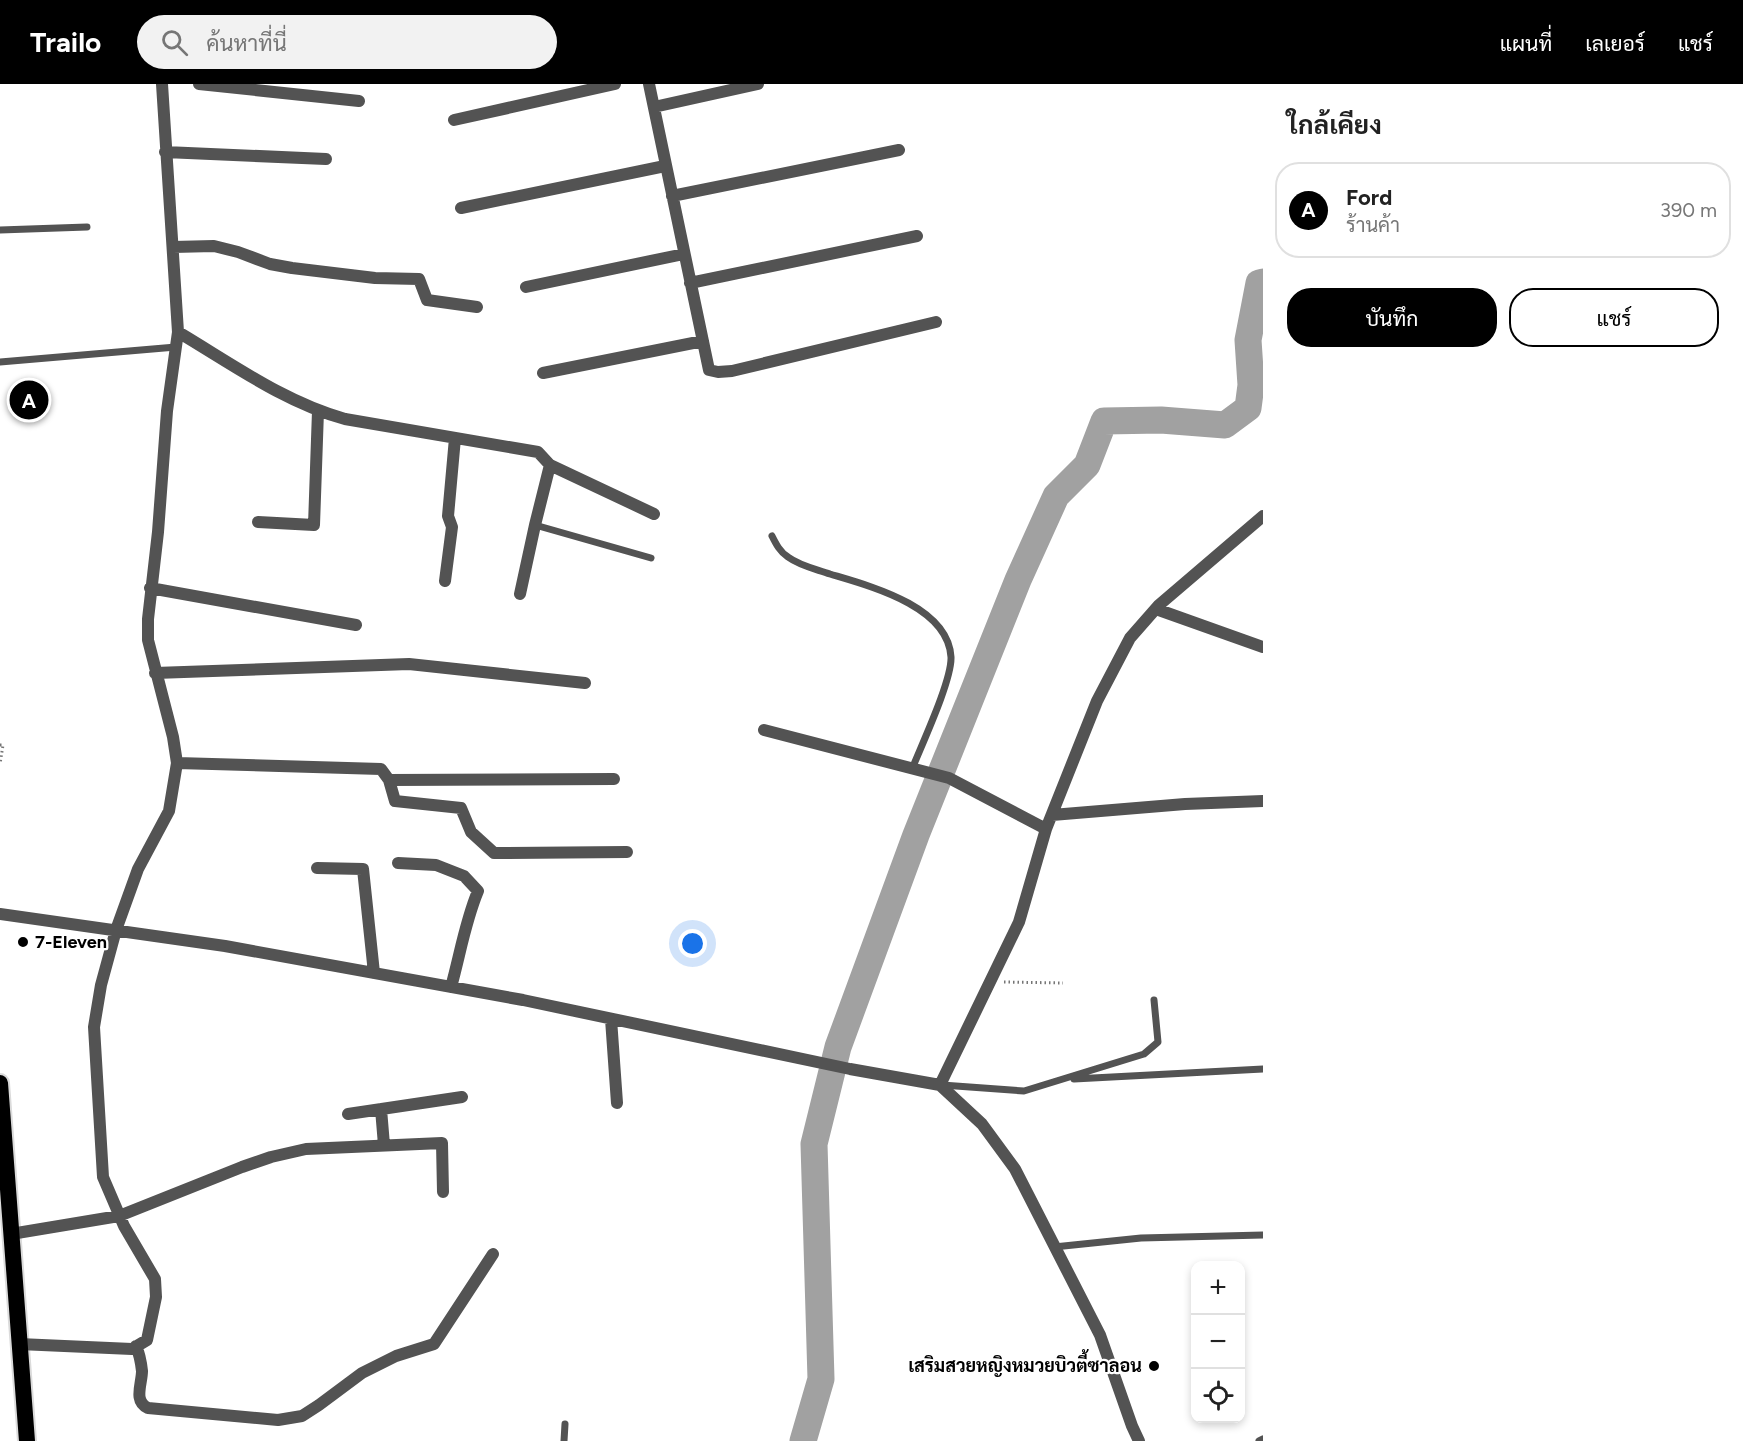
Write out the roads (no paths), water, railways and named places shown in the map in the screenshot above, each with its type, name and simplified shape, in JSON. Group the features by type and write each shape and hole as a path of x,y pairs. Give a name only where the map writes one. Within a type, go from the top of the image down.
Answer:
{"highway":[{"path":"0,1083 27,1441"}],"street":[{"path":"19,1344 132,1349 147,1341 156,1297 155,1279 119,1216 103,1177 94,1027 101,985 116,930 138,869 169,811 177,764 173,738 148,640 150,588 158,532 167,411 178,332 162,84"},
{"path":"199,84 359,101"},
{"path":"454,120 615,84"},
{"path":"649,84 709,370 732,371 936,322"},
{"path":"654,107 758,84"},
{"path":"672,196 898,150"},
{"path":"165,152 326,159"},
{"path":"460,208 665,166"},
{"path":"690,283 917,236"},
{"path":"172,247 214,246 270,264 292,268 375,278 419,279 427,300 477,307"},
{"path":"526,286 684,254"},
{"path":"178,332 272,388 318,411 345,419 538,452 550,465 654,514"},
{"path":"543,373 703,341"},
{"path":"258,522 314,525 318,411"},
{"path":"445,581 452,527 448,516 455,438"},
{"path":"520,594 550,465"},
{"path":"940,1085 1019,922 1046,829 1097,701 1130,638 1156,609 1263,516"},
{"path":"150,588 356,625"},
{"path":"1156,609 1263,647"},
{"path":"155,672 409,664 585,683"},
{"path":"764,730 949,778 1046,829"},
{"path":"177,764 381,769 389,780 395,801 461,808 471,832 494,853 627,852"},
{"path":"389,780 614,779"},
{"path":"1052,815 1185,804 1263,801"},
{"path":"398,863 436,864 464,876 478,891 467,917 462,949 451,987"},
{"path":"316,868 363,869 374,973"},
{"path":"0,914 225,946 451,987 850,1069 940,1085 982,1124 1015,1169 1100,1335 1131,1426 1139,1441"},
{"path":"610,1018 617,1103"},
{"path":"348,1114 462,1097"},
{"path":"381,1109 384,1144"},
{"path":"11,1234 119,1216 271,1157 306,1149 442,1143 443,1192"},
{"path":"136,1346 142,1373 139,1400 143,1406 278,1420 302,1416 362,1373 396,1356 434,1344 493,1254"}],"lane":[{"path":"0,230 87,227"},
{"path":"0,362 176,347"},
{"path":"535,525 651,558"},
{"path":"772,536 778,548 788,558 910,604 927,614 941,629 947,640 951,658 948,678 912,769"},
{"path":"940,1085 1024,1091 1144,1054 1158,1042 1154,1000"},
{"path":"1064,1079 1263,1069"},
{"path":"1054,1247 1141,1238 1263,1235"},
{"path":"564,1441 565,1424"}],"waterway":[{"path":"803,1441 821,1379 814,1144 838,1047 916,835 1018,580 1056,496 1087,465 1104,421 1161,420 1225,425 1248,408 1251,385 1248,340 1259,283 1263,282"}],"place":[{"name":"Ford","path":"29,400"},
{"name":"7-Eleven","path":"23,942"},
{"name":"เสริมสวยหญิงหมวยบิวตี้ซาลอน","path":"1154,1366"}]}
